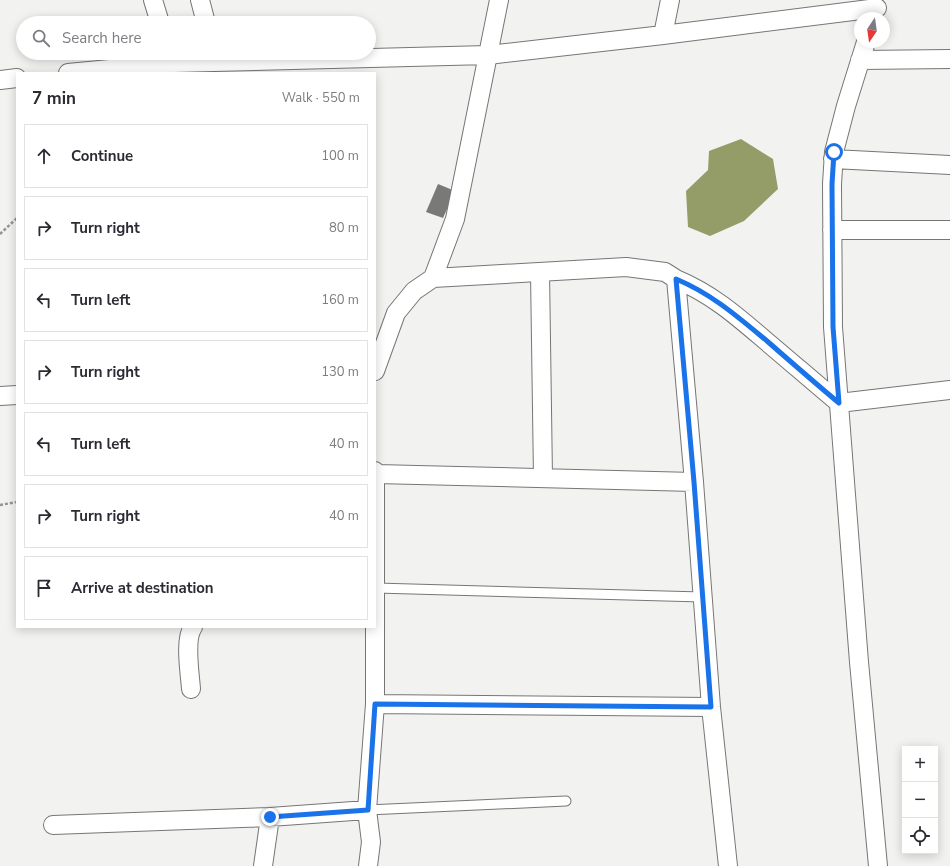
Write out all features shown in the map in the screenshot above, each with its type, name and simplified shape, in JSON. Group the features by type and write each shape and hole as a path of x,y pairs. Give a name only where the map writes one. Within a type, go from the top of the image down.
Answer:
{"street":[{"path":"153,0 158,16"},
{"path":"200,0 204,16"},
{"path":"433,278 455,219 499,0"},
{"path":"663,35 670,0"},
{"path":"376,56 488,55 876,9"},
{"path":"864,48 846,106 833,159 833,327 859,662 878,866"},
{"path":"75,72 158,60"},
{"path":"860,60 950,60"},
{"path":"0,80 16,78"},
{"path":"833,159 950,165"},
{"path":"832,230 950,230"},
{"path":"376,368 396,313 414,291 433,278 626,267 665,272 676,279 704,292 729,309 839,403 950,390"},
{"path":"540,272 543,478"},
{"path":"676,279 694,482 711,707 728,866"},
{"path":"0,396 16,394"},
{"path":"376,472 694,482"},
{"path":"191,689 188,640 190,630 192,628"},
{"path":"368,866 371,842 368,810 375,704 375,628"},
{"path":"375,704 711,707"},
{"path":"53,825 270,817 368,810"},
{"path":"263,866 270,817"}],"lane":[{"path":"376,588 702,597"},
{"path":"368,810 566,801"}],"path":[{"path":"0,234 16,219"},
{"path":"0,505 16,502"}],"shaded area":[{"path":"741,139 773,159 778,189 744,221 710,236 688,227 686,191 708,170 709,151"}],"building":[{"path":"438,184 455,191 443,218 426,212"}],"route":[{"path":"270,817 368,810 375,704 711,707 694,482 676,279 709,295 729,309 839,403 833,327 832,184 834,152"}]}
